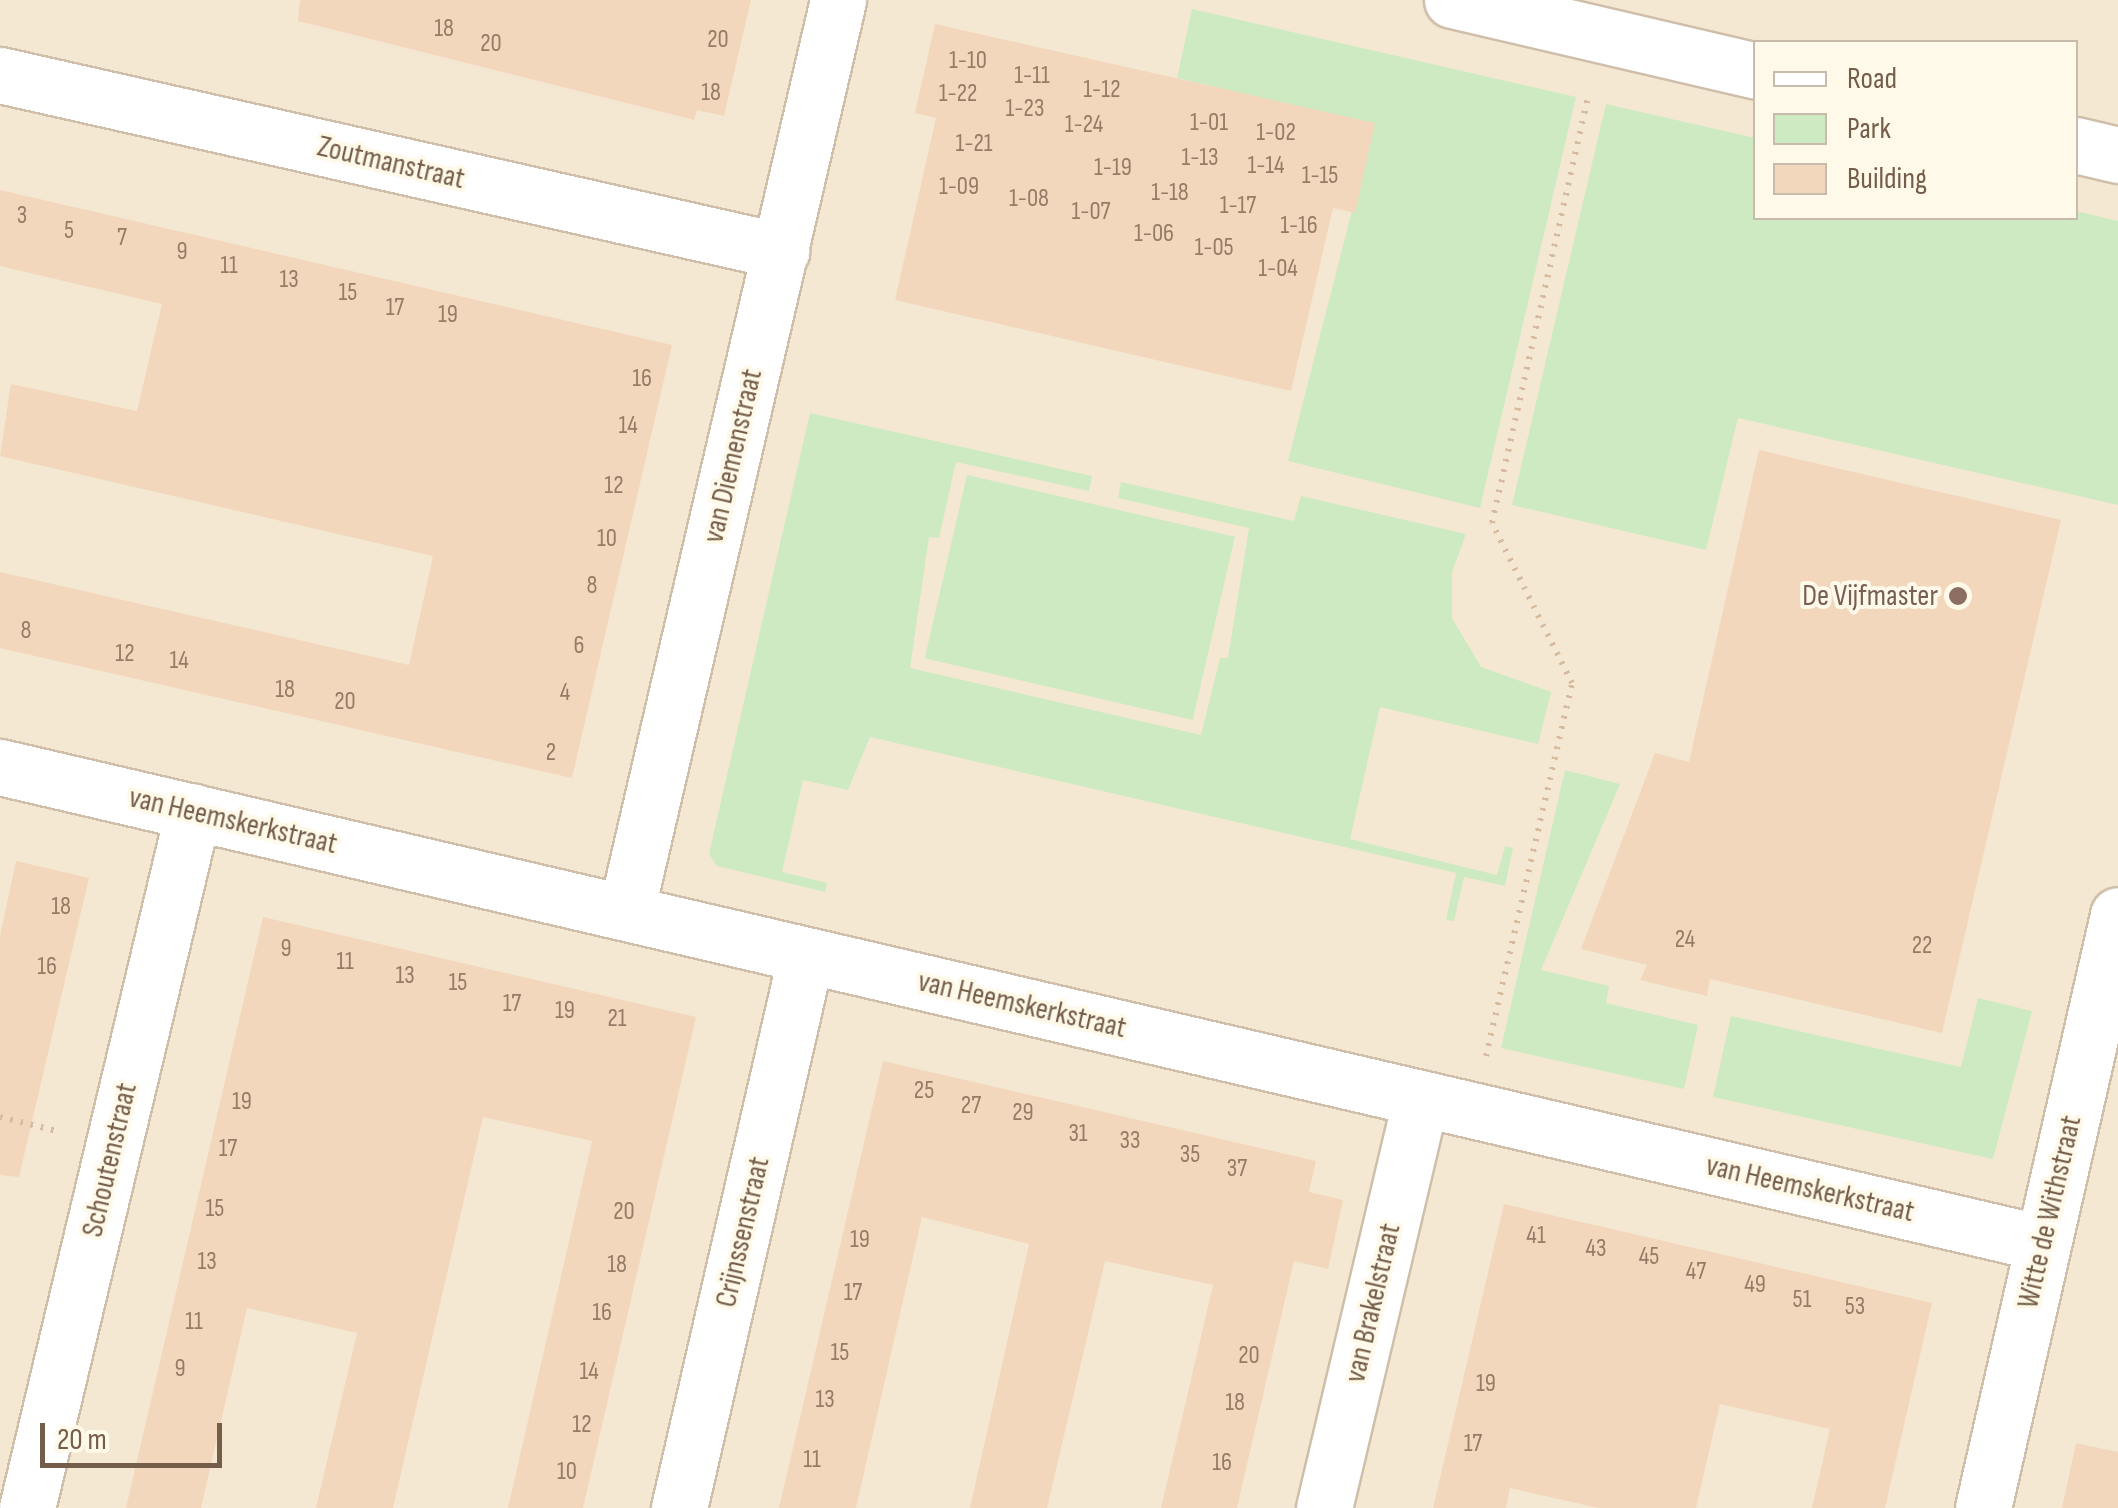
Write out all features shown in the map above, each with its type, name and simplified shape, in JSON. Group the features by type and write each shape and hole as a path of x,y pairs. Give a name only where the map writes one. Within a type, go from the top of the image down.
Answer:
{"street":[{"name":"van Diemenstraat","path":"626,912 838,0"},
{"path":"1452,0 1572,20 1753,70"},
{"name":"Zoutmanstraat","path":"0,75 781,251"},
{"path":"2078,146 2118,155"},
{"name":"van Heemskerkstraat","path":"0,767 2043,1243"},
{"name":"Schoutenstraat","path":"27,1508 193,812"},
{"name":"Witte de Withstraat","path":"1983,1508 2118,916"},
{"name":"Crijnssenstraat","path":"679,1508 806,955"},
{"name":"van Brakelstraat","path":"1324,1508 1421,1098"}],"path":[{"path":"1474,1111 1572,684 1492,523 1572,20"}],"shaded area":[{"path":"0,0 2118,0 2118,1508 0,1508"}],"green space":[{"path":"1192,9 1576,97 1480,508 1288,461 1374,124 1177,78"},
{"path":"1606,104 1753,138 1753,220 2078,220 2078,211 2118,221 2118,505 1738,418 1706,550 1512,505"},
{"path":"810,413 1092,476 1089,491 956,462 939,538 929,537 910,668 1201,735 1220,658 1228,658 1249,528 1118,498 1121,482 1294,521 1301,496 1466,534 1452,572 1452,618 1481,667 1551,692 1538,744 1380,707 1350,839 1497,875 1505,846 1513,848 1505,886 1464,877 1454,921 1446,920 1456,873 870,737 848,790 803,780 782,872 827,883 825,892 717,866 709,854"},
{"path":"967,475 1235,537 1193,720 925,658"},
{"path":"1565,770 1620,784 1541,970 1609,986 1606,1003 1698,1025 1684,1089 1501,1048"},
{"path":"1978,998 2032,1011 1993,1159 1713,1097 1731,1016 1961,1067"}],"building":[{"path":"300,0 751,0 724,116 697,110 694,120 298,21"},
{"path":"935,24 1375,123 1355,213 1333,208 1291,391 895,300 936,118 915,113"},
{"path":"0,190 672,345 572,778 0,648 0,572 409,665 433,556 0,456 11,384 137,411 162,304 0,266"},
{"path":"1759,450 2061,520 1942,1033 1710,979 1707,996 1640,980 1647,965 1581,949 1655,753 1689,762"},
{"path":"16,861 89,878 19,1177 0,1175 0,936"},
{"path":"263,917 696,1017 583,1508 508,1508 592,1141 483,1117 393,1508 316,1508 357,1333 247,1308 201,1508 126,1508"},
{"path":"883,1061 1316,1161 1309,1192 1343,1200 1328,1269 1294,1261 1237,1508 1161,1508 1213,1285 1105,1261 1047,1508 970,1508 1029,1244 922,1217 856,1508 779,1508"},
{"path":"1504,1204 1932,1303 1885,1508 1812,1508 1830,1429 1720,1404 1696,1508 1598,1508 1510,1488 1506,1508 1433,1508"},
{"path":"2076,1443 2118,1452 2118,1508 2062,1508"}],"place":[{"name":"De Vijfmaster","path":"1958,596"}]}
